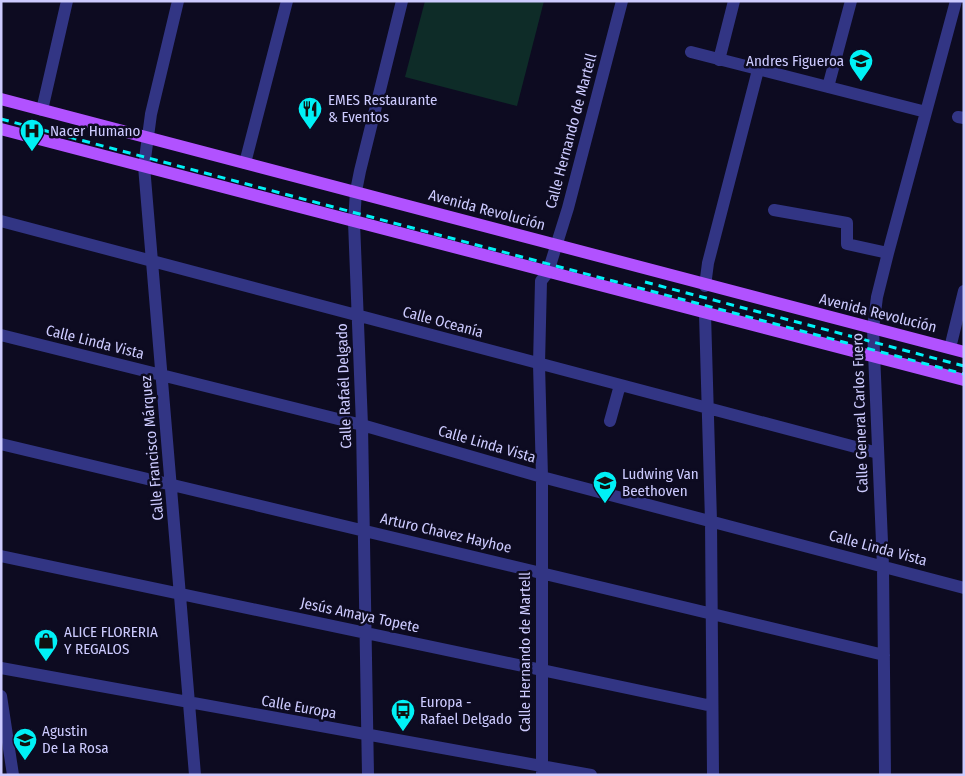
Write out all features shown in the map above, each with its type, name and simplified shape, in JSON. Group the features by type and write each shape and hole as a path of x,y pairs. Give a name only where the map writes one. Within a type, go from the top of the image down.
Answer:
{"main road":[{"name":"Avenida Revolución","path":"1,99 356,191 705,286 964,352"},
{"path":"1,129 964,380"}],"street":[{"path":"42,110 67,1"},
{"name":"Calle Francisco Márquez","path":"178,1 148,138 144,166 195,775"},
{"path":"245,163 287,1"},
{"name":"Calle Rafaél Delgado","path":"368,775 362,425 354,222 356,191 402,1"},
{"name":"Calle Hernando de Martell","path":"542,770 542,477 539,364 541,281 548,272 557,246 622,1"},
{"path":"719,60 734,1"},
{"path":"828,87 851,1"},
{"name":"Calle General Carlos Fuero","path":"885,775 883,566 873,328 877,298 888,253 956,1"},
{"path":"691,52 926,112"},
{"path":"705,286 708,263 758,70"},
{"path":"774,210 847,223 847,244 888,253"},
{"name":"Calle Oceanía","path":"1,221 153,263 878,453"},
{"path":"950,348 964,291"},
{"path":"705,314 711,521 713,775"},
{"name":"Calle Linda Vista","path":"1,335 362,425 542,477 964,588"},
{"path":"610,421 620,385"},
{"name":"Arturo Chavez Hayhoe","path":"1,444 884,655"},
{"name":"Jesús Amaya Topete","path":"1,556 712,706"},
{"name":"Calle Europa","path":"1,668 542,770 592,775"},
{"path":"1,696 13,775"}],"green space":[{"path":"425,1 544,1 517,106 405,77"}],"railway":[{"path":"1,119 964,374"},
{"path":"645,282 964,366"}],"place":[{"name":"Andres Figueroa","path":"861,82"},
{"name":"EMES Restaurante & Eventos","path":"310,130"},
{"name":"Nacer Humano","path":"32,152"},
{"name":"Ludwing Van Beethoven","path":"605,504"},
{"name":"ALICE FLORERIA Y REGALOS","path":"46,662"},
{"name":"Europa - Rafael Delgado","path":"403,732"},
{"name":"Agustin De La Rosa","path":"25,761"}]}
